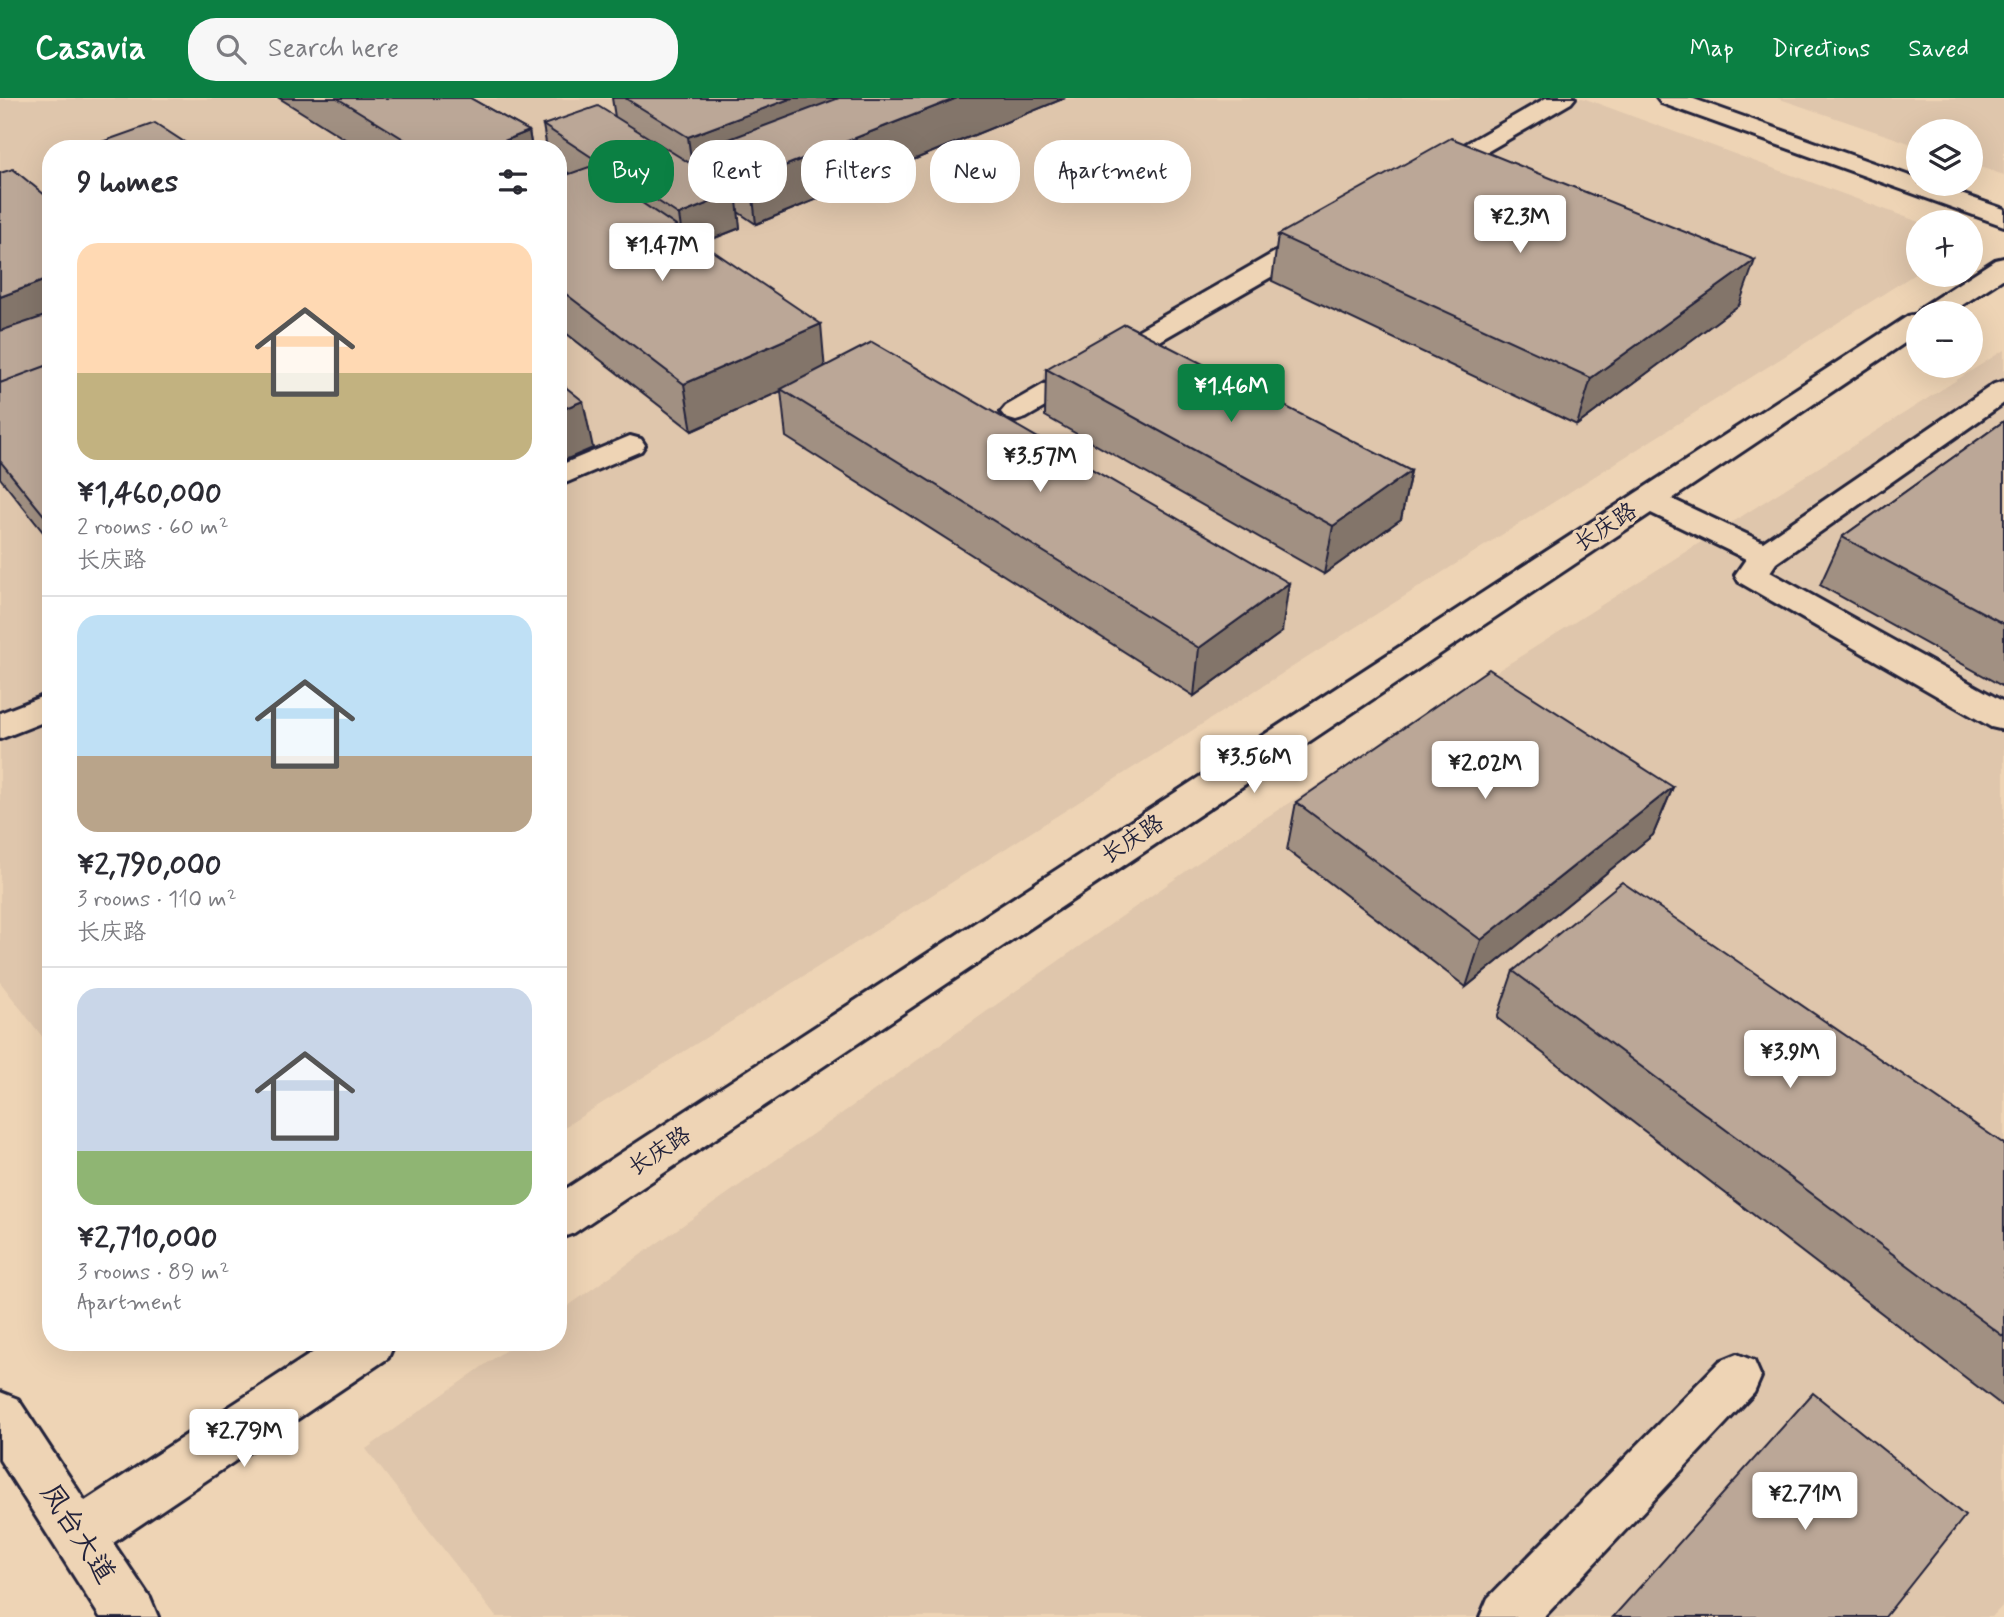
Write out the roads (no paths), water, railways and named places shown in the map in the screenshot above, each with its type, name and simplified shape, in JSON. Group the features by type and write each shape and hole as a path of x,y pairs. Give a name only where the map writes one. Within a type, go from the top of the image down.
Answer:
{"street":[{"path":"1409,187 1563,98"},
{"path":"1670,98 2004,218"},
{"path":"1016,412 1337,228"},
{"path":"1950,301 2004,266"},
{"name":"长庆路","path":"567,1213 1906,331"},
{"path":"2004,390 1765,556 1751,575 2004,718"},
{"path":"567,473 630,445"},
{"path":"1649,500 1765,556"},
{"path":"0,727 42,709"},
{"path":"78,1536 357,1351"},
{"path":"1507,1617 1737,1377"},
{"name":"凤台大道","path":"0,1416 131,1617"}]}
